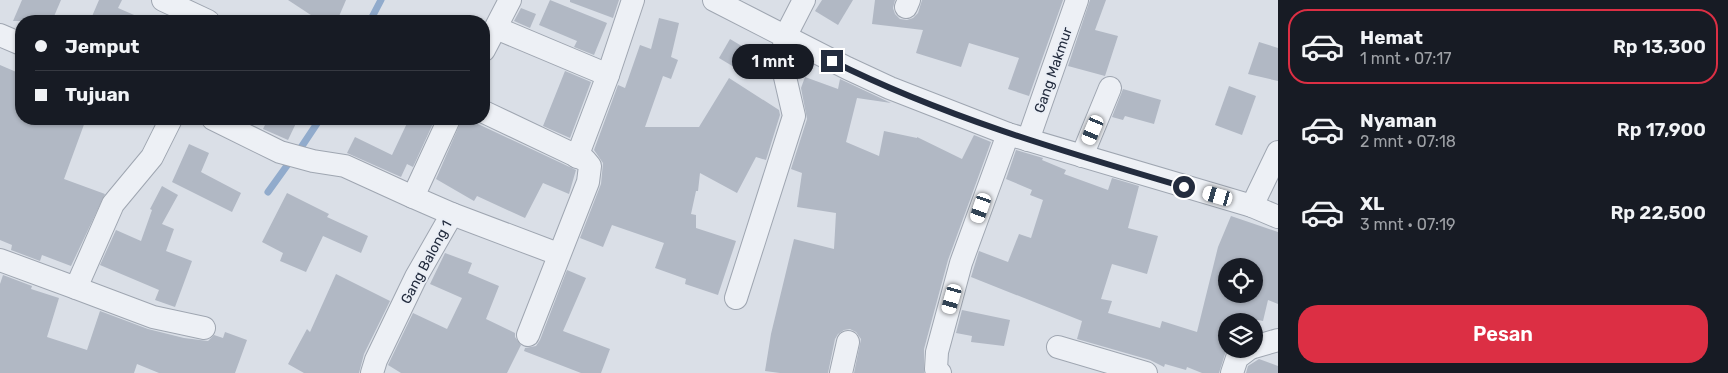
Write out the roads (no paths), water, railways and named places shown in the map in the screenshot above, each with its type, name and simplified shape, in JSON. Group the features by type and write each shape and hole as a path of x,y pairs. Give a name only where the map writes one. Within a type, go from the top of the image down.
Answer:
{"street":[{"path":"163,0 195,15"},
{"path":"490,39 510,0"},
{"path":"577,157 608,75 633,0"},
{"path":"714,0 740,6 785,37 890,88 1018,137 1252,206 1278,217"},
{"path":"736,298 794,116 782,64 785,37 804,0"},
{"name":"Gang Makmur","path":"940,373 936,369 936,352 962,263 1078,0"},
{"path":"496,28 608,75"},
{"path":"0,35 15,41"},
{"path":"1082,156 1110,88"},
{"path":"490,115 585,160 590,166 590,172 528,335"},
{"path":"76,288 113,204 152,158 168,125"},
{"name":"Gang Balong 1","path":"225,125 280,152 312,161 345,166 452,214 416,277 376,360 372,373"},
{"path":"413,197 446,125"},
{"path":"1252,206 1278,152"},
{"path":"452,214 558,254"},
{"path":"0,260 153,317 204,328"},
{"path":"1263,344 1278,340"},
{"path":"842,373 848,342"},
{"path":"1058,347 1146,373"},
{"path":"1232,373 1237,358"}],"waterway":[{"path":"373,15 381,0"},
{"path":"298,152 316,125"},
{"path":"268,192 291,160"}]}
